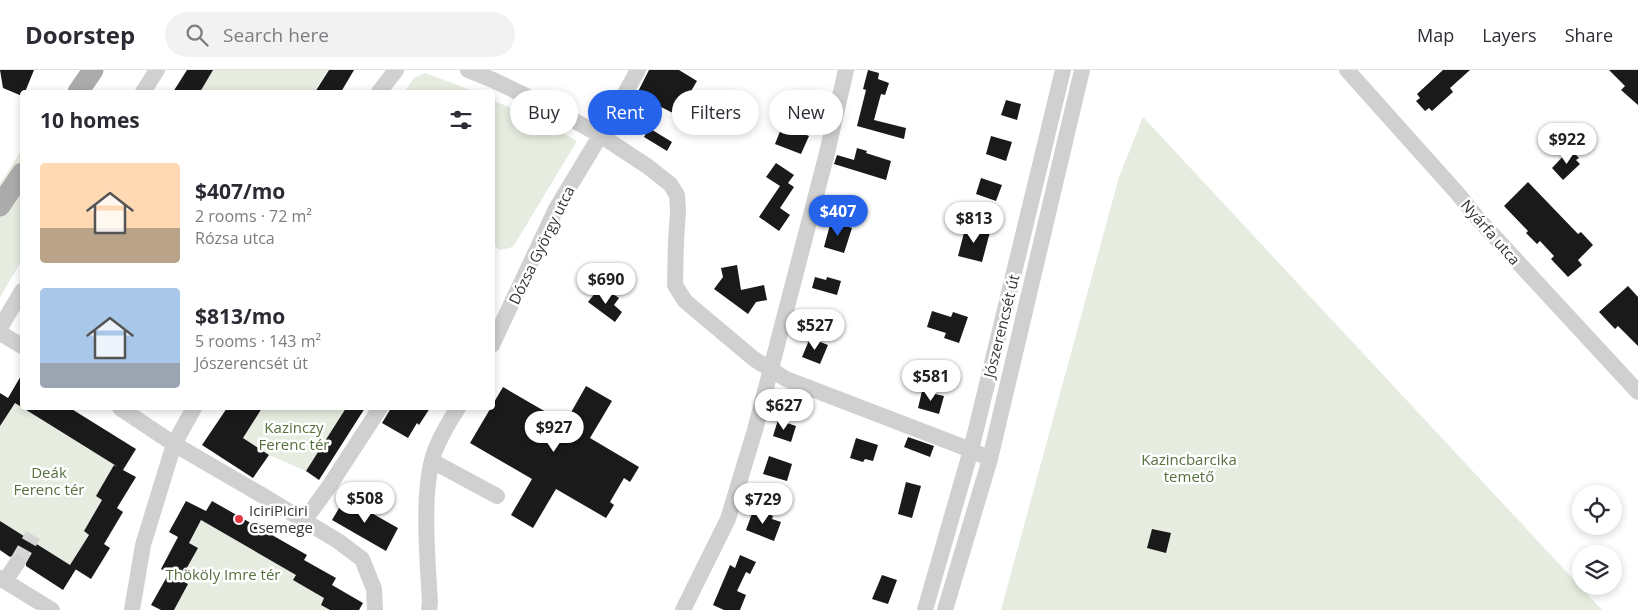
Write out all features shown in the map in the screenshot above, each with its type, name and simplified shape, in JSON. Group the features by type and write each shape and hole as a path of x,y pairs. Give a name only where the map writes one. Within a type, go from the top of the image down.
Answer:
{"main road":[{"path":"79,90 93,70"},
{"path":"0,206 20,176"}],"street":[{"path":"144,90 157,70"},
{"path":"381,90 396,70"},
{"path":"468,70 555,110 588,128"},
{"name":"Dózsa György utca","path":"626,90 638,70"},
{"path":"684,610 728,519 755,430 827,153 846,70"},
{"name":"Jószerencsét út","path":"924,610 971,450 1063,70"},
{"name":"Jószerencsét út","path":"945,610 990,459 1082,70"},
{"name":"Nyárfa utca","path":"1347,70 1458,194 1485,227 1638,392"},
{"path":"600,135 648,166 670,184 678,195 675,285 679,294 754,359 786,379 990,459"},
{"name":"Dózsa György utca","path":"495,338 556,209 600,135"},
{"path":"0,328 20,294"},
{"path":"0,333 20,345"},
{"path":"123,410 174,444 338,541 362,559 374,589 375,610"},
{"path":"132,610 143,545 174,444 193,410"},
{"path":"304,521 379,410"},
{"path":"434,608 427,507 429,478 436,447 457,410"},
{"path":"432,460 497,496"},
{"path":"17,563 2,579 52,610"}],"green space":[{"path":"213,70 328,70 315,90 200,90"},
{"path":"425,73 471,90 405,90 414,78"},
{"path":"495,101 510,108 510,135 566,135 577,141 513,247 499,250 495,246"},
{"name":"Kazincbarcika temető","path":"1143,117 1572,578 1572,595 1588,595 1602,610 1001,610 1119,177"},
{"path":"20,152 20,263 0,297 0,184"},
{"name":"Deák Ferenc tér","path":"15,403 20,406 20,410 26,410 115,465 96,496 102,500 84,531 89,535 70,565 0,521 0,426"},
{"name":"Kazinczy Ferenc tér","path":"261,410 345,410 306,471 269,455 243,438"},
{"name":"Thököly Imre tér","path":"201,520 296,575 324,598 321,605 330,610 174,610 188,584 180,580 197,548 189,543"}],"building":[{"path":"0,70 34,70 26,90 20,90 20,95 3,88"},
{"path":"187,70 213,70 201,90 174,90"},
{"path":"329,70 354,70 342,90 316,90"},
{"path":"649,70 679,70 697,81 692,90 672,90 672,112 662,108 662,90 639,90"},
{"path":"868,70 879,73 878,79 889,83 885,95 881,94 874,120 906,128 904,139 857,126 866,90 863,89"},
{"path":"1443,70 1470,70 1450,88 1453,92 1432,111 1429,108 1425,111 1416,101 1420,98 1417,94"},
{"path":"1609,70 1638,70 1638,105 1621,90 1625,86"},
{"path":"1006,100 1021,104 1017,120 1001,115"},
{"path":"645,135 660,135 672,142 667,151 644,137"},
{"path":"779,135 809,136 801,154 775,144"},
{"path":"991,136 1012,142 1006,161 986,154"},
{"path":"857,148 891,161 886,180 834,164 837,155 854,160"},
{"path":"1570,149 1579,158 1576,160 1580,164 1563,180 1552,168"},
{"path":"776,163 794,175 788,183 794,187 780,208 790,215 779,231 759,217 780,186 766,177"},
{"path":"981,178 1002,185 996,201 976,194"},
{"path":"1528,182 1578,234 1581,232 1593,245 1578,260 1582,265 1568,277 1551,259 1554,256 1540,241 1537,244 1526,233 1528,231 1504,206"},
{"path":"831,221 852,228 844,253 824,247"},
{"path":"966,225 990,232 982,262 958,256"},
{"path":"737,265 741,290 764,285 767,300 756,302 748,314 714,289 723,277 721,268"},
{"path":"815,277 826,280 827,277 841,281 837,295 812,288"},
{"path":"1628,286 1638,297 1638,346 1618,326 1615,329 1599,312"},
{"path":"596,292 605,299 610,292 619,298 614,305 622,312 615,322 588,302"},
{"path":"932,311 951,317 953,312 968,317 959,343 944,338 946,333 927,327"},
{"path":"810,338 828,345 820,364 802,357"},
{"path":"20,377 20,406 15,403 0,426 0,393 8,398"},
{"path":"586,386 612,401 590,438 639,467 630,482 624,478 610,502 614,505 606,518 556,489 533,528 511,515 532,479 470,443 489,410 495,410 495,401 503,387 565,423"},
{"path":"922,391 944,396 939,414 918,408"},
{"path":"26,410 73,410 136,449 123,470 136,477 117,508 123,512 104,544 110,548 91,579 76,569 63,590 26,566 26,559 22,554 17,553 10,557 0,550 0,521 70,565 89,535 84,531 102,500 96,496 114,465 118,467"},
{"path":"226,410 261,410 243,438 269,455 253,478 202,445"},
{"path":"345,410 364,410 319,480 306,471"},
{"path":"390,410 429,410 419,425 417,423 408,438 382,423"},
{"path":"778,420 796,426 791,442 773,436"},
{"path":"908,437 934,446 930,457 904,447"},
{"path":"856,438 878,445 873,461 865,459 863,462 850,458"},
{"path":"769,456 792,464 787,481 763,474"},
{"path":"906,482 921,486 912,518 898,514"},
{"path":"345,498 398,528 386,551 332,520"},
{"path":"186,501 206,511 212,501 307,555 304,560 336,578 332,585 363,603 359,610 330,610 321,605 324,598 293,580 296,575 201,520 189,543 198,548 180,580 188,584 174,610 161,610 151,605 169,573 161,569 178,537 169,532"},
{"path":"754,508 773,516 772,519 781,522 774,541 746,530"},
{"path":"1152,529 1171,533 1166,553 1147,548"},
{"path":"740,555 756,562 750,574 746,572 737,591 746,595 740,610 724,610 713,605 730,565 735,568"},
{"path":"882,575 897,580 888,604 872,599"}],"tunnel":[{"path":"17,563 33,535"}],"place":[{"name":"IciriPiciri Csemege","path":"239,519"}]}
